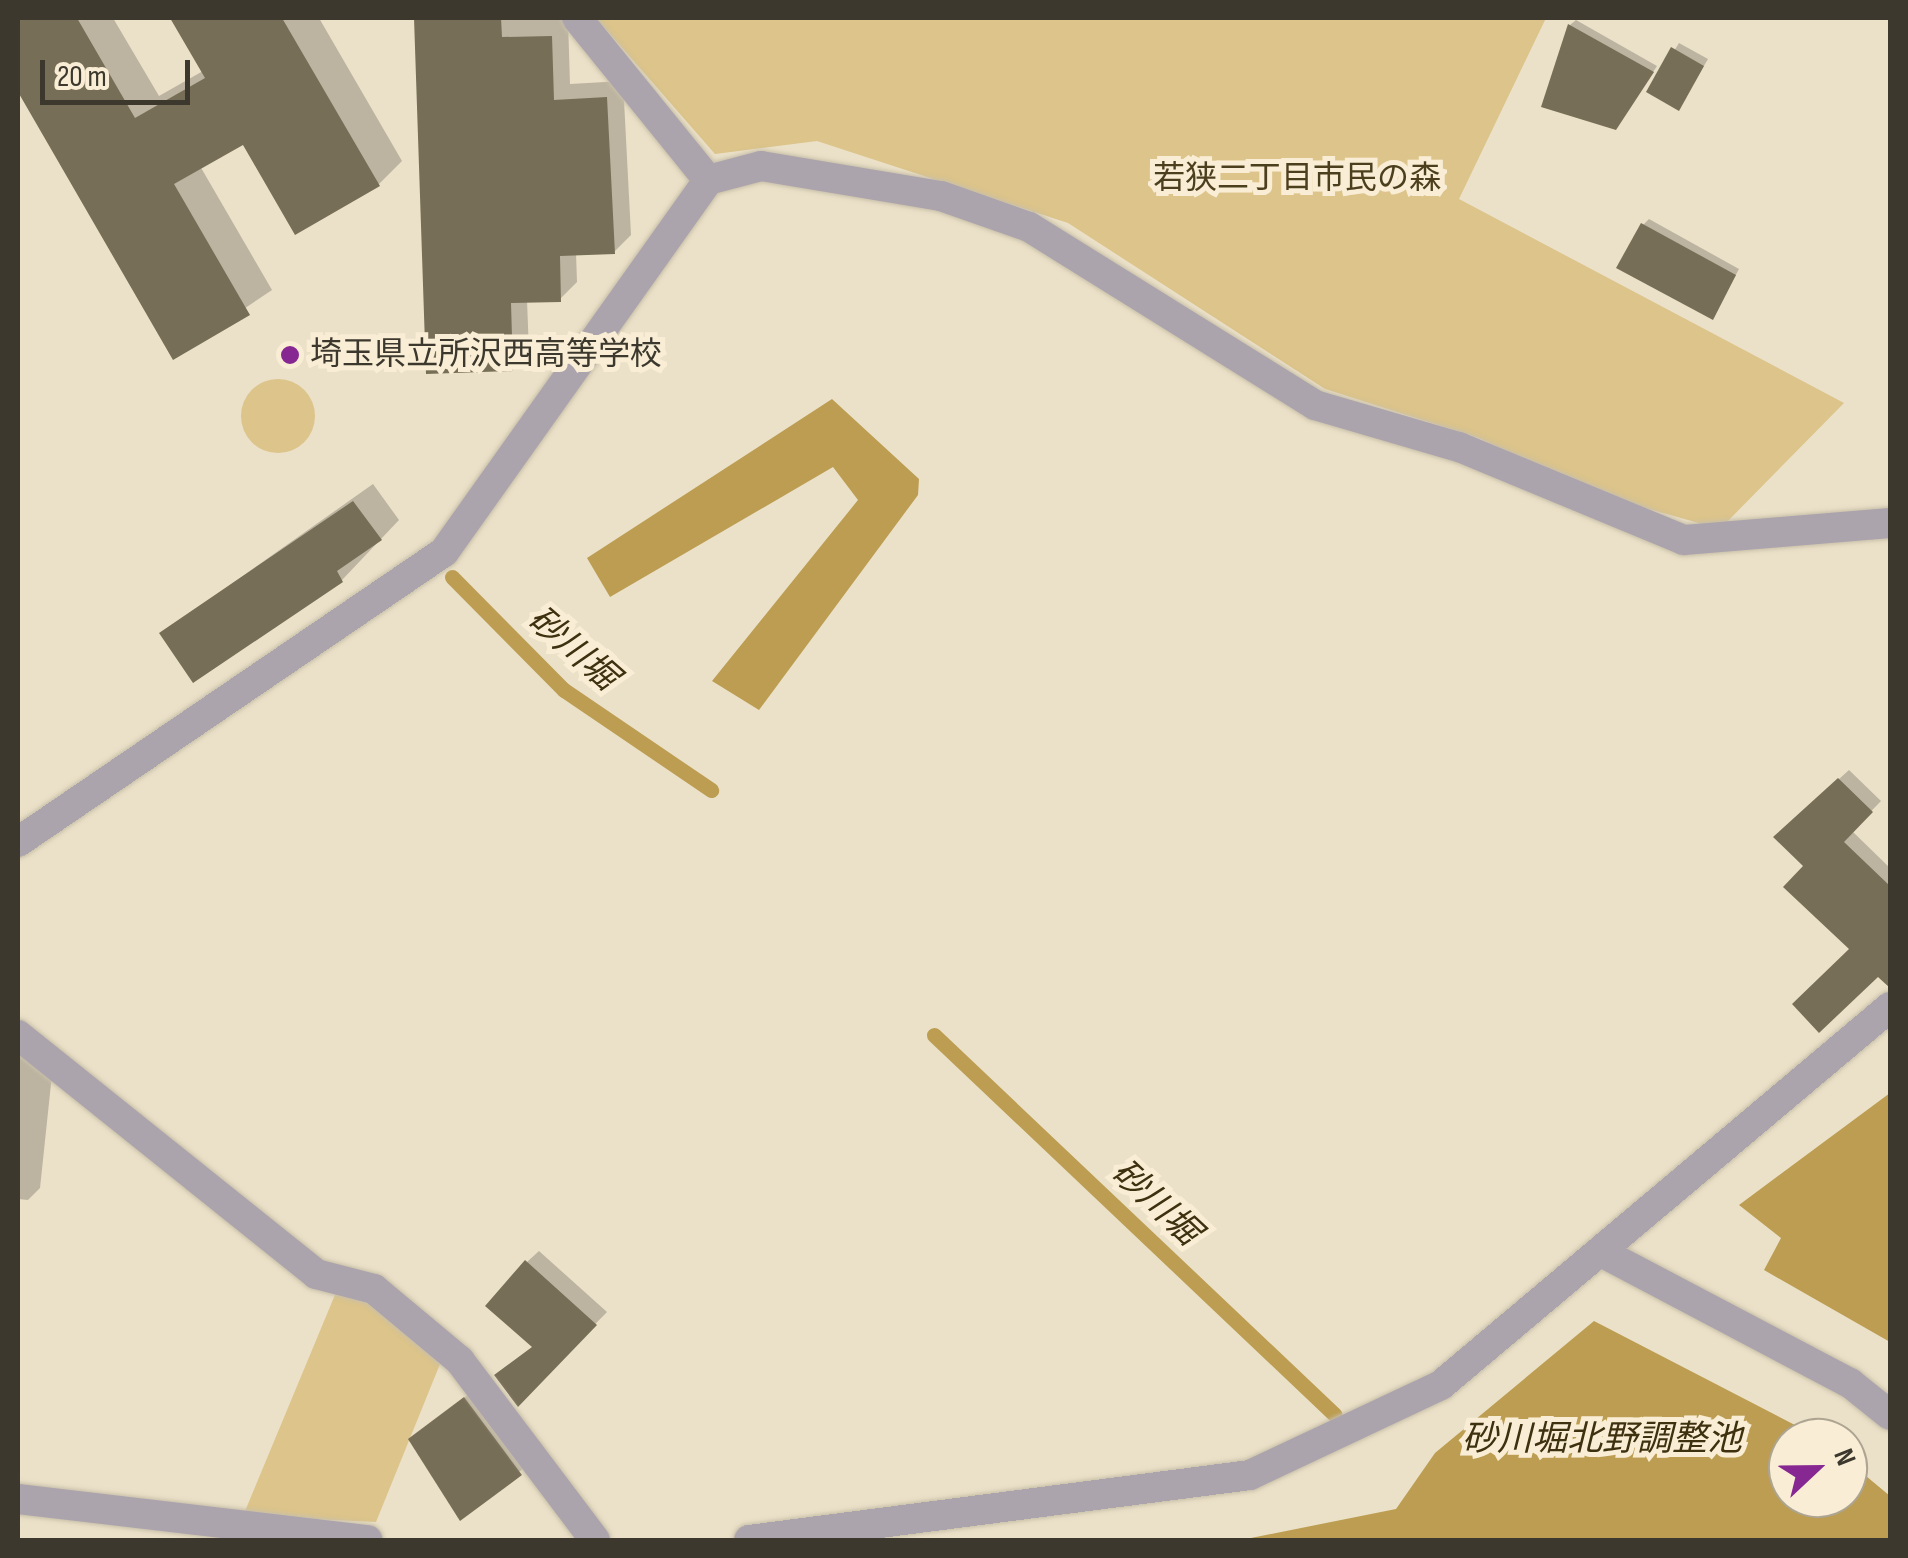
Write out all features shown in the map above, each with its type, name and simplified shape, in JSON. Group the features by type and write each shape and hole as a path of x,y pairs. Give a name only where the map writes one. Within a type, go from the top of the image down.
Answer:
{"street":[{"path":"577,18 708,180"},
{"path":"18,842 444,552 708,180 761,166 816,170 1030,227 1315,405 1459,447 1684,540 1890,523"},
{"path":"750,1540 1250,1475 1441,1385 1604,1253 1890,1007"},
{"path":"18,1034 316,1274 374,1288 460,1361 595,1540"},
{"path":"1604,1253 1850,1383 1890,1415"},
{"path":"18,1499 368,1540"}],"green space":[{"name":"若狭二丁目市民の森","path":"596,18 1546,18 1459,199 1844,403 1720,529 1599,495 1479,438 1325,389 1068,223 817,141 715,154"},
{"path":"278,379 304,390 315,416 304,442 278,453 252,442 241,416 252,390"},
{"path":"337,1290 367,1299 440,1364 376,1522 243,1516"}],"water":[{"path":"832,399 919,479 918,495 759,710 712,681 858,500 833,467 610,597 587,558"},
{"path":"1890,1093 1890,1342 1764,1270 1781,1238 1739,1205"},
{"name":"砂川堀北野調整池","path":"1594,1321 1781,1418 1768,1418 1768,1518 1868,1518 1868,1478 1890,1496 1890,1540 1241,1540 1396,1509 1435,1453"}],"building":[{"path":"18,18 77,18 135,118 205,78 170,18 282,18 380,186 295,235 243,145 174,184 250,315 173,360 18,92"},
{"path":"414,18 501,18 502,37 552,36 554,100 607,97 615,254 560,256 561,302 511,303 513,371 426,374"},
{"path":"1568,24 1654,72 1616,130 1541,107"},
{"path":"1671,47 1704,66 1679,111 1646,92"},
{"path":"1641,223 1736,275 1713,320 1616,268"},
{"path":"353,501 382,540 337,571 343,582 193,683 159,633"},
{"path":"1838,778 1873,812 1844,842 1890,886 1890,988 1878,977 1819,1033 1792,1004 1849,949 1783,887 1803,866 1773,837"},
{"path":"525,1260 597,1325 518,1407 494,1375 532,1347 485,1306"},
{"path":"464,1397 522,1475 460,1521 408,1439"}],"waterway":[{"name":"砂川堀","path":"452,577 564,690 711,790"},
{"name":"砂川堀","path":"934,1035 1335,1415"}],"place":[{"name":"埼玉県立所沢西高等学校","path":"290,355"}]}
